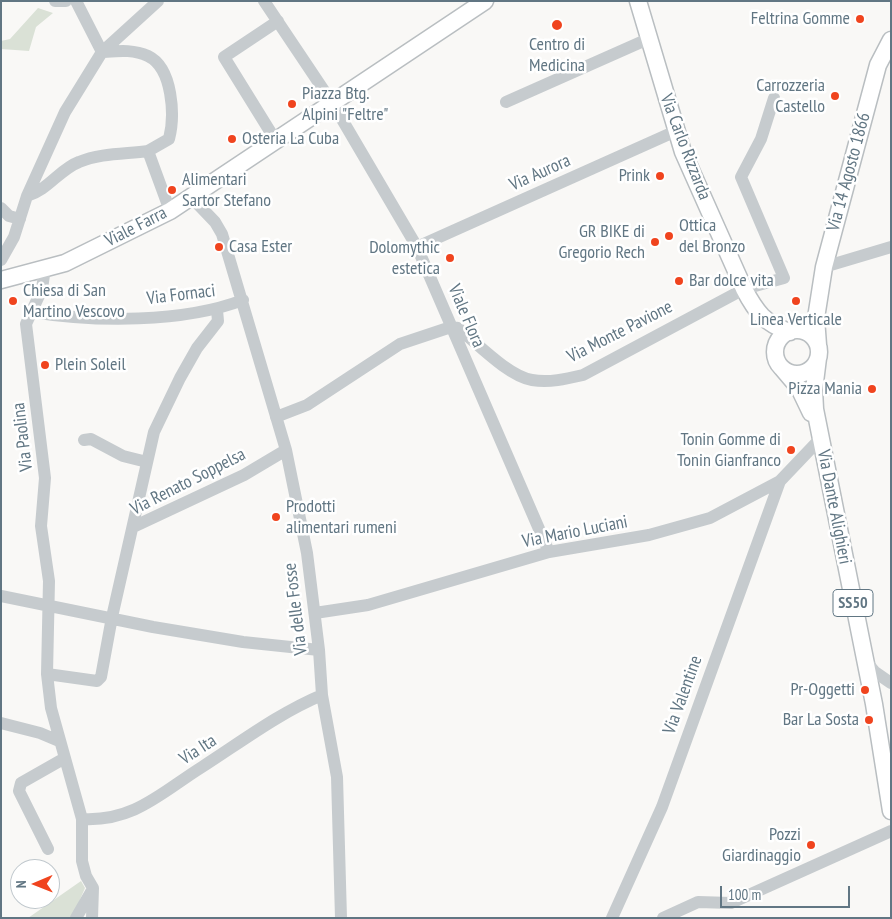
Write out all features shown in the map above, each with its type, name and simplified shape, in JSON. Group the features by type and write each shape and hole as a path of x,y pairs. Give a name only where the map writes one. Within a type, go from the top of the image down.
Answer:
{"main road":[{"name":"Viale Farra","path":"1,280 66,263 192,198 485,1"},
{"name":"Via Carlo Rizzarda","path":"638,1 683,152 756,317 770,337 777,358"},
{"name":"Via 14 Agosto 1866","path":"818,352 817,306 824,267 878,65 891,40"},
{"name":"Via Carlo Rizzarda","path":"747,295 765,321 793,331 809,334 818,352"},
{"name":"Via 14 Agosto 1866","path":"777,358 782,337 811,319 817,306"},
{"path":"777,358 785,370 798,374 811,370 818,352"},
{"name":"Via Dante Alighieri","path":"818,352 814,400 820,439 874,704 889,786 891,811"},
{"name":"Via Dante Alighieri","path":"777,358 805,398 820,439"}],"street":[{"path":"56,1 66,1"},
{"path":"76,1 102,52"},
{"path":"1,260 62,117 102,52 158,1"},
{"name":"Viale Flora","path":"264,1 333,104 417,247 549,552"},
{"path":"276,141 224,57 278,21"},
{"path":"506,102 648,39"},
{"path":"27,196 40,190 78,162 94,157 148,151 169,139 171,130 171,93 164,74 150,57 127,50 102,52"},
{"path":"747,295 784,278 741,176 760,139 774,98"},
{"name":"Via Aurora","path":"417,247 676,131"},
{"path":"148,151 170,210"},
{"name":"Via delle Fosse","path":"192,198 215,222 222,234 286,450 307,553 319,650 322,695 337,777 341,918"},
{"path":"1,208 9,216 20,219"},
{"path":"824,267 891,247"},
{"name":"Via Paolina","path":"45,268 42,289 26,324 45,478 41,526 49,581 47,604 47,674 51,708 85,819 82,861 86,876 93,888 92,918"},
{"name":"Via Monte Pavione","path":"451,327 458,328 516,374 531,380 557,380 583,375 747,295"},
{"name":"Via Fornaci","path":"32,312 132,318 218,310 243,300"},
{"path":"133,526 154,432 197,348 218,321 218,310"},
{"path":"276,417 307,405 400,344 451,327"},
{"path":"84,440 91,439 122,456 147,462"},
{"name":"Via Mario Luciani","path":"315,613 368,605 549,552 649,535 710,518 780,481 820,439"},
{"name":"Via Renato Soppelsa","path":"47,674 97,681 102,678 112,617 133,526 244,475 286,450"},
{"name":"Via Valentine","path":"612,918 662,807 780,481"},
{"path":"1,596 243,642 319,650"},
{"path":"865,664 890,686 879,693 874,704"},
{"name":"Via Ita","path":"85,819 114,816 146,806 283,714 322,695"},
{"path":"1,723 40,733 60,741"},
{"path":"48,849 19,791 22,783 65,758"},
{"path":"663,918 698,902 731,903 891,830"},
{"path":"76,918 93,888"}],"shaded area":[{"path":"38,8 53,13 36,27 29,51 1,49 1,41 10,39"},
{"path":"81,881 85,888 72,918 28,918 41,909 60,909 60,896"}],"place":[{"name":"Feltrina Gomme","path":"860,19"},
{"name":"Centro di Medicina","path":"557,25"},
{"name":"Carrozzeria Castello","path":"835,96"},
{"name":"Piazza Btg. Alpini \"Feltre\"","path":"292,104"},
{"name":"Osteria La Cuba","path":"232,139"},
{"name":"Prink","path":"660,176"},
{"name":"Alimentari Sartor Stefano","path":"172,190"},
{"name":"Ottica del Bronzo","path":"669,236"},
{"name":"GR BIKE di Gregorio Rech","path":"655,242"},
{"name":"Casa Ester","path":"219,247"},
{"name":"Dolomythic estetica","path":"450,258"},
{"name":"Bar dolce vita","path":"679,281"},
{"name":"Chiesa di San Martino Vescovo","path":"13,301"},
{"name":"Linea Verticale","path":"796,301"},
{"name":"Plein Soleil","path":"45,365"},
{"name":"Pizza Mania","path":"872,389"},
{"name":"Tonin Gomme di Tonin Gianfranco","path":"791,450"},
{"name":"Prodotti alimentari rumeni","path":"276,517"},
{"name":"Pr-Oggetti","path":"865,690"},
{"name":"Bar La Sosta","path":"869,720"},
{"name":"Pozzi Giardinaggio","path":"811,845"}]}
